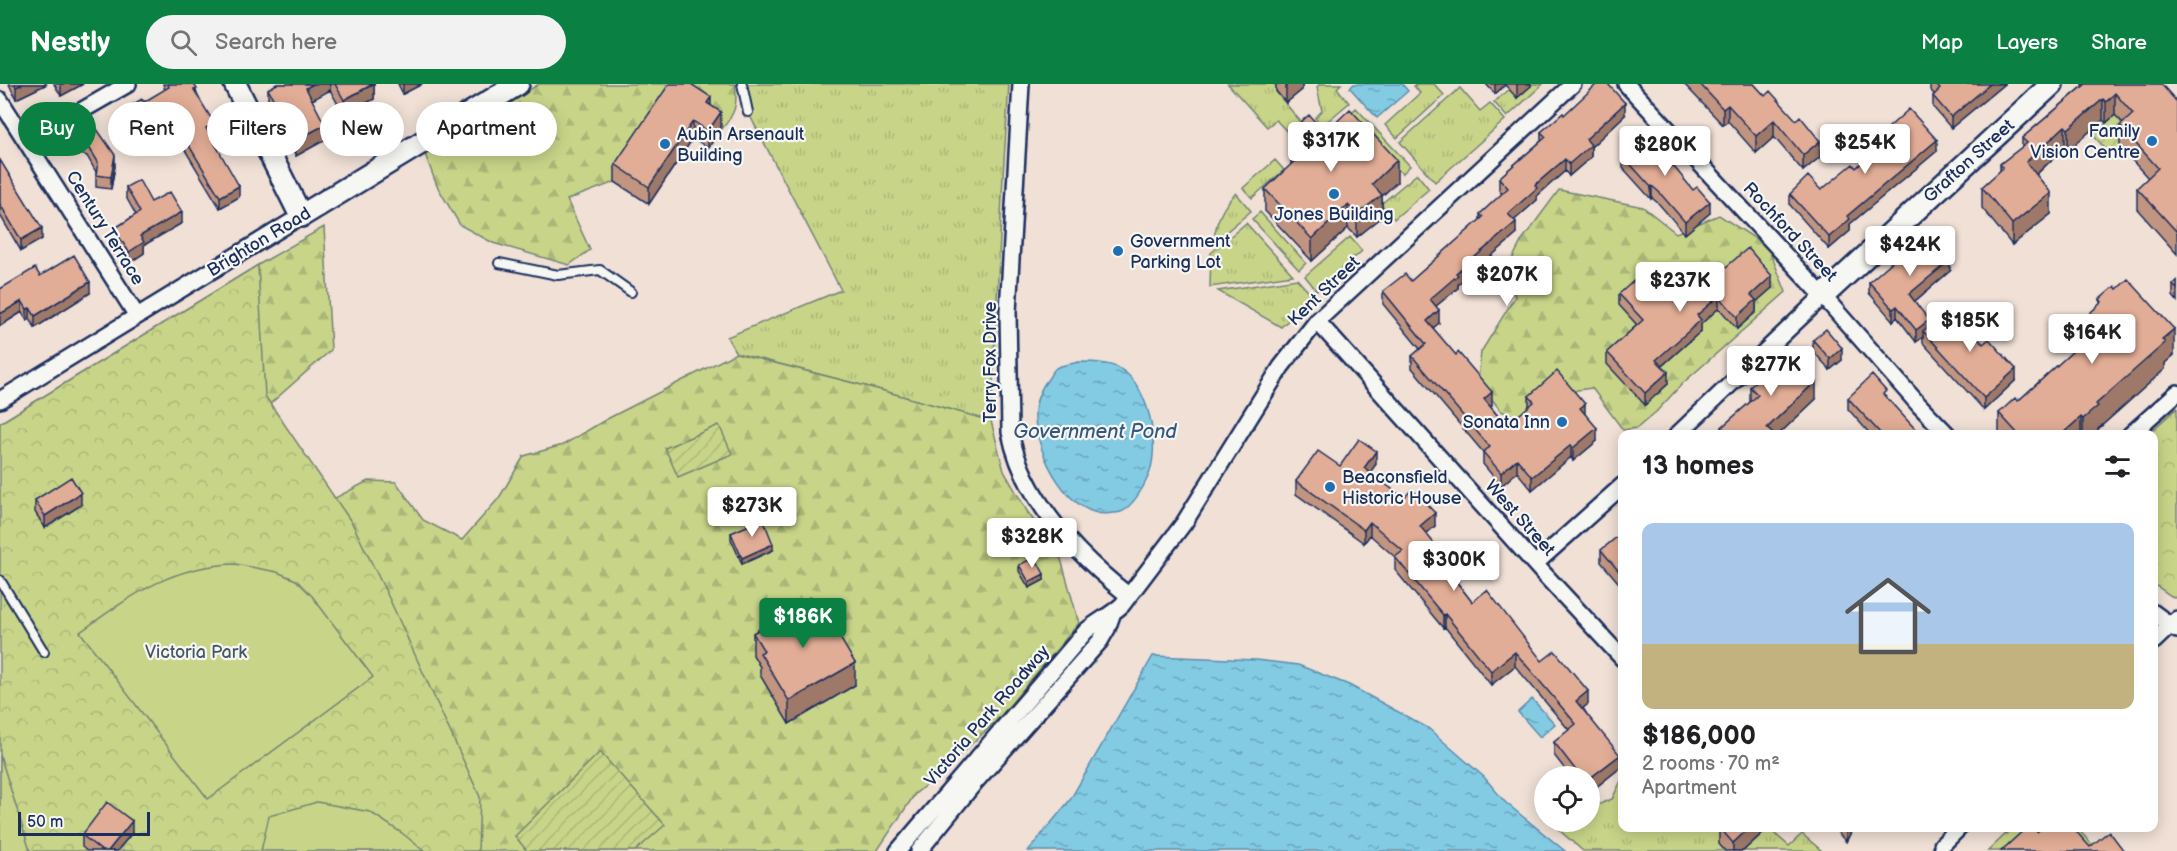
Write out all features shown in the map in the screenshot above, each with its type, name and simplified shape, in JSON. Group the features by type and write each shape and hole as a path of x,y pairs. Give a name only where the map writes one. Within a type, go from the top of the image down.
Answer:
{"main road":[{"path":"235,84 301,216"},
{"name":"Brighton Road","path":"301,216 518,84"},
{"name":"Grafton Street","path":"1822,296 2052,84"}],"street":[{"path":"96,102 128,84"},
{"name":"Terry Fox Drive","path":"1021,84 1008,312 1010,432 1013,449 1032,493 1062,532 1092,567 1129,597"},
{"name":"Kent Street","path":"1129,597 1184,523 1281,367 1317,321 1573,84"},
{"name":"Rochford Street","path":"1626,84 1943,430"},
{"name":"Century Terrace","path":"0,100 18,128"},
{"name":"Century Terrace","path":"36,156 137,316"},
{"name":"Brighton Road","path":"0,400 301,216"},
{"name":"Grafton Street","path":"1682,430 1822,296"},
{"name":"West Street","path":"1317,321 1618,654"},
{"path":"2136,430 2177,393"},
{"path":"1535,564 1618,489"},
{"name":"Victoria Park Roadway","path":"898,851 1086,631 1098,621 1112,615 1129,597"},
{"path":"2158,614 2175,624 2158,638"},
{"name":"Victoria Park Roadway","path":"919,851 976,781 1100,641 1112,615"},
{"path":"1942,845 1955,832"}],"lane":[{"path":"742,84 748,112"},
{"path":"499,263 558,275 600,270 631,292"},
{"path":"0,580 44,652"}],"green space":[{"path":"539,84 735,84 736,98 730,119 721,130 676,91 615,182 567,200 590,250 569,265 493,243 460,225 437,186 426,156 557,156 557,102 510,102"},
{"path":"742,84 1009,84 991,421 736,353 727,337 841,290 748,112"},
{"path":"1228,84 1276,84 1276,92 1305,127 1292,137 1276,120 1267,127"},
{"path":"1320,84 1341,84 1337,88 1349,103 1322,126 1315,118 1322,111 1317,87"},
{"path":"1434,84 1444,95 1397,138 1385,125 1420,93 1414,86"},
{"path":"1529,84 1543,84 1507,117 1494,102 1510,89"},
{"path":"1460,88 1480,111 1490,103 1505,120 1435,182 1400,142"},
{"path":"1356,108 1410,166 1402,174 1348,116"},
{"path":"2115,115 2133,136 2111,155 2093,135"},
{"path":"1275,160 1284,170 1252,198 1243,188"},
{"path":"1417,174 1429,189 1394,219 1381,204"},
{"path":"1559,190 1643,207 1676,233 1719,215 1768,247 1786,292 1683,383 1656,412 1637,428 1623,430 1592,388 1577,390 1533,423 1501,411 1478,381 1481,352 1515,297 1506,271 1522,240"},
{"path":"1236,193 1251,211 1214,242 1220,215"},
{"path":"1260,212 1306,263 1299,270 1252,219"},
{"path":"1246,223 1293,275 1210,287 1211,253"},
{"path":"324,227 331,350 244,427 0,423 258,265"},
{"path":"1350,237 1362,251 1317,291 1305,276"},
{"name":"Victoria Park","path":"258,265 265,396 352,523 389,598 480,797 478,851 0,851 0,423"},
{"path":"1297,279 1313,297 1281,327 1218,291"},
{"path":"736,353 991,421 1004,471 1027,511 1061,559 1079,623 998,719 915,794 877,851 459,851 335,498 368,481 396,482 423,520 462,540 499,498 524,456 563,445 607,419"},
{"path":"2177,408 2177,596 2174,598 2158,587 2158,430 2153,430"},
{"path":"719,425 732,454 678,477 665,448"},
{"path":"235,564 277,572 296,580 312,596 373,677 208,799 80,632 152,585 191,570"},
{"path":"600,752 665,825 635,851 527,851 515,836"},
{"path":"0,755 30,851 0,851"},
{"path":"1618,787 1618,832 1773,832 1789,846 1802,834 1822,851 1583,851 1561,832 1600,832 1600,804 1612,799"},
{"path":"317,802 370,812 424,851 261,851 269,816"},
{"path":"2008,832 2081,832 2098,851 1988,851"}],"water":[{"path":"1354,84 1402,84 1408,91 1377,118 1350,88"},
{"name":"Government Pond","path":"1078,362 1103,363 1121,369 1135,382 1147,408 1153,439 1151,467 1138,495 1125,510 1120,512 1097,513 1083,507 1070,496 1058,482 1049,466 1037,432 1035,407 1042,387 1056,368"},
{"path":"1153,656 1256,660 1298,665 1349,685 1428,728 1484,777 1505,802 1534,826 1534,832 1542,832 1565,851 1028,851 1070,800"},
{"path":"1532,699 1555,724 1540,737 1518,712"}],"building":[{"path":"168,84 194,84 197,89 194,90 207,111 207,156 222,156 239,186 220,197 195,156 195,102 144,102 169,87"},
{"path":"277,84 313,84 306,88 320,115 320,128 308,134 308,102 275,102 268,89"},
{"path":"335,84 373,84 344,100"},
{"name":"Aubin Arsenault Building","path":"669,84 691,84 711,97 707,103 721,112 708,131 693,121 649,187 615,164"},
{"path":"1597,84 1608,84 1625,103 1586,139 1591,145 1569,164 1565,159 1535,185 1537,188 1508,214 1516,222 1456,273 1458,275 1430,299 1439,310 1427,321 1456,355 1458,352 1492,392 1484,399 1506,426 1534,402 1529,396 1557,371 1585,404 1580,408 1597,428 1573,448 1571,445 1532,477 1517,459 1501,473 1483,452 1490,447 1412,356 1426,344 1383,291 1405,274 1411,281 1483,217 1480,214 1508,188 1499,178 1546,137 1541,132 1563,113 1564,115"},
{"path":"1700,84 1754,84 1765,96 1770,91 1796,120 1800,116 1820,141 1803,155 1774,120 1756,136 1728,105 1723,109"},
{"path":"1935,84 1990,84 1951,117 1933,96 1940,89"},
{"path":"2086,84 2161,84 2177,102 2177,232 2137,188 2158,168 2120,126 2133,114 2115,93 2106,102 2103,99 2068,129 2065,126 2026,162 2051,193 2012,224 1982,187 2003,168 2000,164 2027,143 2022,138"},
{"name":"Jones Building","path":"1350,109 1397,160 1372,184 1382,195 1357,214 1348,205 1312,239 1265,189 1302,154 1291,142 1301,132 1296,126 1309,115 1325,133"},
{"path":"1909,109 1937,140 1847,216 1850,219 1829,237 1790,194 1808,176 1821,190 1853,164 1856,168 1883,143 1878,137"},
{"path":"96,128 108,145 108,156 115,156 111,177 96,175 98,162 94,156"},
{"path":"1651,131 1664,146 1660,150 1693,190 1697,187 1710,202 1685,222 1623,156"},
{"path":"0,160 42,228 21,240 0,204"},
{"path":"139,180 151,202 170,192 182,212 140,236 144,242 129,252 114,229 140,212 126,187"},
{"path":"1927,231 1950,260 1909,294 1929,320 1916,330 1897,306 1893,309 1869,282"},
{"path":"1748,248 1772,276 1751,295 1756,300 1737,317 1719,296 1697,315 1701,320 1656,360 1668,372 1645,393 1607,352 1643,320 1619,294 1647,269 1675,300 1720,261 1726,267"},
{"path":"74,255 90,282 35,316 22,301 0,314 0,289 35,268 40,276"},
{"path":"2128,279 2174,329 2162,339 2165,343 2096,404 2098,406 2067,430 2014,430 1999,413 2015,398 2018,401 2083,342 2080,338 2098,322 2090,313 2102,302 2100,299 2115,286 2117,289"},
{"path":"1952,307 1983,344 1989,339 2016,369 1984,398 1923,331"},
{"path":"1826,329 1842,348 1830,359 1813,340"},
{"path":"1787,349 1816,381 1767,428 1769,430 1725,430 1722,427 1758,395 1750,387"},
{"path":"1872,375 1886,391 1883,394 1916,430 1877,430 1848,398"},
{"path":"1359,439 1376,451 1364,468 1404,498 1412,489 1435,513 1420,526 1446,558 1441,562 1472,602 1487,590 1542,661 1555,651 1588,691 1576,701 1618,753 1618,757 1600,770 1600,766 1573,766 1554,742 1576,724 1515,652 1491,671 1395,557 1403,551 1370,522 1364,530 1296,481 1318,451 1340,466"},
{"path":"71,477 81,493 45,516 35,500"},
{"path":"763,519 773,544 742,558 731,533"},
{"path":"1618,536 1618,570 1601,550"},
{"path":"1035,557 1044,574 1029,582 1019,565"},
{"path":"810,597 821,617 826,614 855,663 789,701 760,653 764,651 753,633"},
{"path":"107,802 132,821 108,851 102,851 82,835"},
{"path":"1723,832 1745,832 1733,843"},
{"path":"2022,832 2077,832 2090,847 2110,832 2124,851 2001,851"}],"place":[{"name":"Family Vision Centre","path":"2152,141"},
{"name":"Aubin Arsenault Building","path":"665,144"},
{"name":"Jones Building","path":"1334,194"},
{"name":"Government Parking Lot","path":"1118,251"},
{"name":"Sonata Inn","path":"1562,422"},
{"name":"Beaconsfield Historic House","path":"1330,487"}]}
